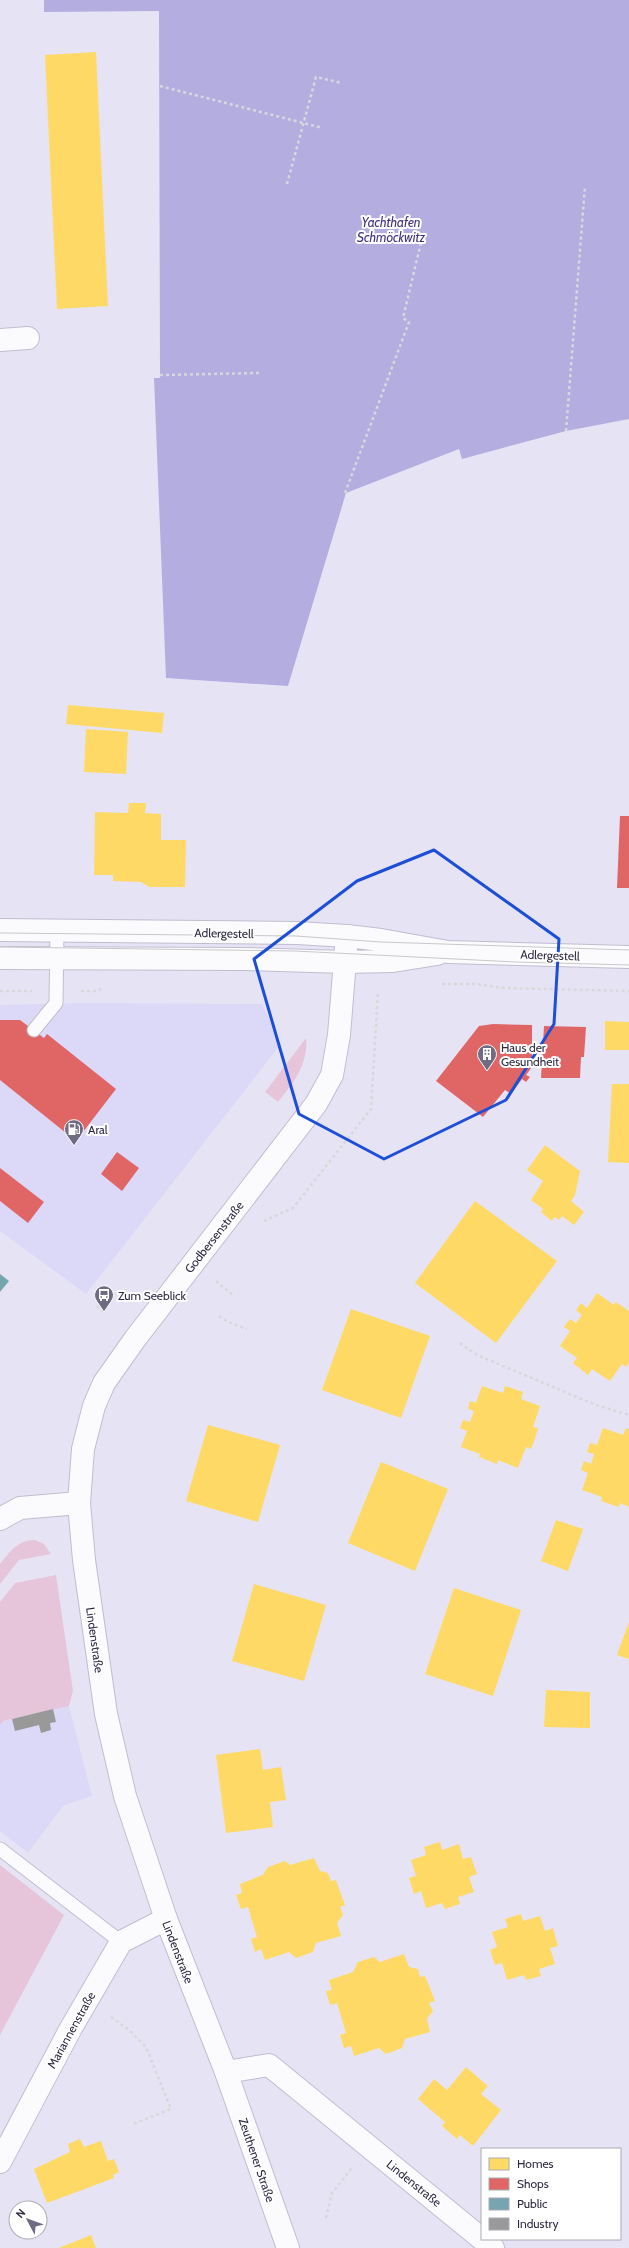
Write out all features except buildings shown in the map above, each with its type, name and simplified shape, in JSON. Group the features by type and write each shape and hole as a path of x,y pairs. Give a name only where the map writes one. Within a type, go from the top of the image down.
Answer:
{"main road":[{"path":"0,340 28,338"},
{"name":"Adlergestell","path":"0,930 58,932 296,933 347,936 408,944 448,952 629,957"},
{"name":"Godbersenstraße","path":"78,1502 83,1449 94,1406 104,1383 135,1339 316,1104 332,1075 339,1034 347,936"},
{"name":"Adlergestell","path":"0,958 238,959 345,962 393,961 448,952"},
{"path":"0,1520 20,1508 78,1502"},
{"name":"Lindenstraße","path":"78,1502 84,1560 106,1714 125,1796 166,1919 226,2072 269,2065 481,2238"},
{"path":"121,1942 166,1919"},
{"name":"Mariannenstraße","path":"0,2162 121,1942"},
{"name":"Zeuthener Straße","path":"226,2072 288,2248"},
{"name":"Lindenstraße","path":"483,2240 493,2248"}],"lane":[{"path":"34,1030 56,1003 58,932"},
{"path":"0,1849 121,1942"}],"path":[{"path":"287,184 316,77 342,83"},
{"path":"160,86 323,128"},
{"path":"566,431 585,186"},
{"path":"346,493 409,322 403,318 423,234"},
{"path":"160,375 259,373"},
{"path":"436,984 476,984 503,988 629,991"},
{"path":"257,1224 293,1208 371,1109 374,1029"},
{"path":"216,1281 234,1296"},
{"path":"97,1306 104,1312"},
{"path":"220,1316 247,1329"},
{"path":"460,1343 477,1355 596,1405 629,1415"},
{"path":"88,2000 129,2030 146,2047 171,2109 133,2124"}],"highlighted area":[{"path":"434,850 559,939 554,1024 506,1100 384,1159 299,1114 254,959 357,881"}],"shaded area":[{"name":"Aral","path":"83,1003 262,1004 281,1044 86,1294 0,1231 0,1005"},
{"path":"306,1038 305,1056 299,1073 278,1102 265,1092"},
{"path":"35,1540 44,1544 51,1554 19,1560 0,1584 0,1564 19,1544"},
{"path":"56,1575 73,1691 69,1706 3,1721 0,1725 0,1602 15,1583"},
{"path":"69,1706 92,1796 63,1806 28,1853 0,1831 0,1725 3,1721"},
{"path":"0,1865 64,1915 0,2035"}],"water":[{"name":"Yachthafen Schmöckwitz","path":"44,0 629,0 629,419 566,431 462,459 459,449 346,493 288,686 166,678 154,378 160,378 159,11 44,12"}],"tram line":[{"path":"0,933 296,936 381,942 629,950"},
{"path":"0,947 295,951 516,962 629,965"}],"place":[{"name":"Haus der Gesundheit","path":"487,1071"},
{"name":"Aral","path":"74,1146"},
{"name":"Zum Seeblick","path":"104,1312"}]}
